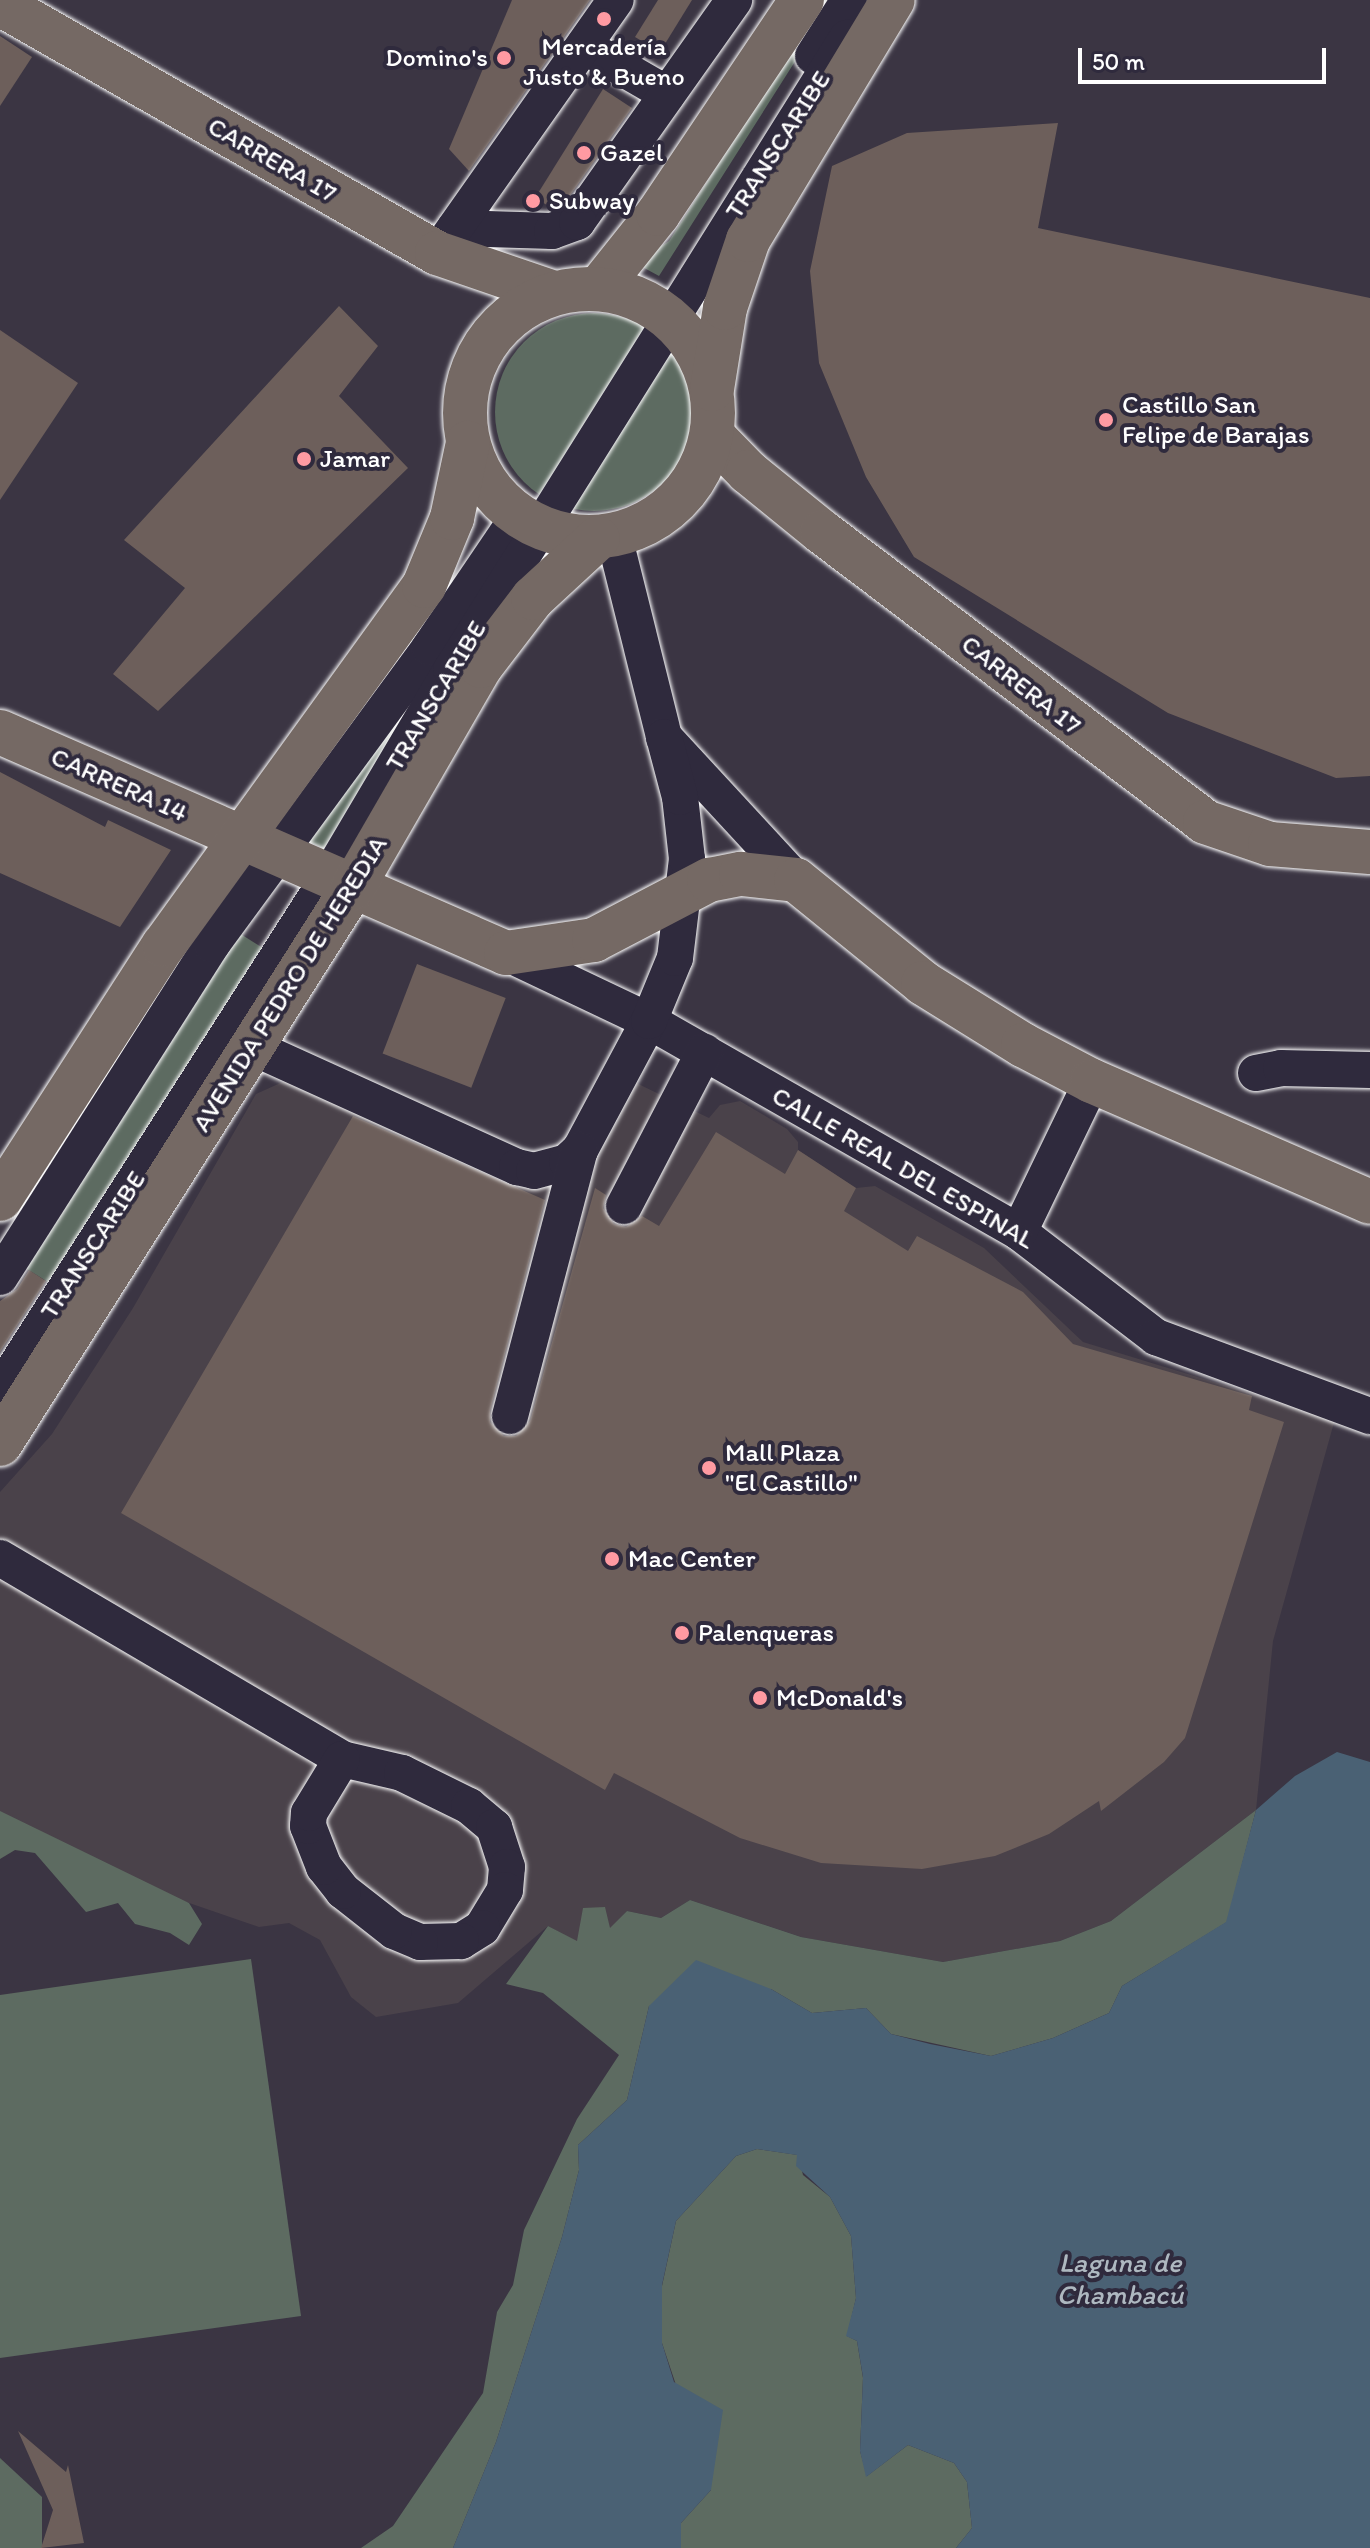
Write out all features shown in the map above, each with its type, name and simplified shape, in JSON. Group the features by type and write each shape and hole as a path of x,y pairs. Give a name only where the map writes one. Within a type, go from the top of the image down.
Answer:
{"main road":[{"path":"599,288 658,214 802,0"},
{"path":"712,392 697,351 661,311 599,288 554,293 520,309 492,334 473,367 465,405 468,443 478,471 529,522 606,537 649,523 679,500 700,470 712,435 712,392 725,308 748,240 893,0"},
{"name":"CARRERA 17","path":"28,10 446,241 554,293"},
{"name":"CARRERA 17","path":"712,435 748,472 822,532 1157,790 1205,822 1270,844 1370,852"},
{"path":"0,1199 257,847 424,586 452,518 468,443"},
{"name":"AVENIDA PEDRO DE HEREDIA","path":"0,1444 258,1050 340,884 503,633 606,537"},
{"name":"CARRERA 14","path":"0,732 257,847"},
{"name":"CALLE REAL DEL ESPINAL","path":"257,847 506,953"},
{"path":"506,953 594,940 652,914 685,890 741,874 796,880 923,983 1092,1081 1370,1202"}],"street":[{"path":"446,241 616,0"},
{"path":"446,241 552,231 577,222 734,0"},
{"name":"TRANSCARIBE","path":"0,1391 340,884 529,522 849,0"},
{"name":"TRANSCARIBE","path":"661,311 872,0"},
{"path":"584,46 667,94"},
{"name":"TRANSCARIBE","path":"0,1277 212,944 257,847 430,647 529,522"},
{"path":"510,1416 580,1150 649,1021 675,958 685,890 682,812 664,737 606,537"},
{"path":"664,737 796,880"},
{"name":"CALLE REAL DEL ESPINAL","path":"506,953 649,1021 1019,1232 1156,1337 1370,1416"},
{"path":"666,1097 695,1048"},
{"path":"624,1206 695,1048"},
{"path":"0,1455 33,1430 258,1050 517,1167 551,1168 580,1150"},
{"path":"1256,1073 1281,1068 1370,1070"},
{"path":"1019,1232 1092,1081"},
{"path":"0,1558 342,1759 374,1763 441,1789 494,1827 505,1848 505,1890 482,1928 461,1941 420,1942 394,1931 343,1891 324,1867 308,1826 309,1813 342,1759"}],"shaded area":[{"name":"Mall Plaza \"El Castillo\"","path":"287,1080 536,1186 632,1081 709,1118 720,1105 740,1101 787,1129 798,1142 798,1150 856,1188 875,1186 984,1248 1083,1342 1335,1419 1273,1641 1256,1810 1111,1921 1060,1941 943,1962 801,1937 690,1900 661,1918 627,1911 610,1929 577,1942 548,1926 458,2003 376,2017 351,1997 320,1940 289,1923 259,1927 166,1895 0,1812 0,1492 52,1434 133,1308 256,1094"}],"green space":[{"path":"824,0 834,0 659,276 635,263 669,241"},
{"path":"594,313 632,320 664,342 686,374 693,412 686,450 664,482 632,504 594,511 556,504 524,482 502,450 495,412 502,374 524,342 556,320"},
{"path":"478,590 324,849 304,839"},
{"path":"239,933 263,948 56,1287 22,1266"},
{"path":"1256,1810 1227,1922 1122,1986 1109,2013 1053,2038 991,2056 891,2034 866,2008 812,2013 771,1989 649,2006 627,2100 578,2145 579,2170 562,2237 496,2442 453,2548 361,2548 393,2526 483,2393 497,2312 513,2285 524,2230 577,2119 619,2055 543,1993 506,1984 548,1926 577,1941 583,1908 605,1907 610,1928 627,1911 661,1918 690,1900 801,1937 943,1962 1060,1941 1111,1921"},
{"path":"0,1811 189,1903 202,1924 189,1945 170,1933 135,1924 118,1903 86,1912 35,1853 15,1850 0,1859"},
{"path":"251,1959 301,2316 0,2358 0,1995"},
{"path":"757,2149 798,2155 803,2175 830,2197 851,2236 856,2298 847,2336 857,2341 863,2378 860,2451 867,2476 908,2445 954,2463 967,2482 972,2528 956,2548 681,2548 681,2523 711,2490 662,2343 662,2286 676,2221 736,2156"},
{"path":"0,2458 42,2497 42,2548 0,2548"}],"water":[{"name":"Laguna de Chambacú","path":"1337,1752 1370,1762 1370,2548 956,2548 972,2528 967,2482 954,2463 908,2445 866,2477 860,2451 863,2377 857,2341 846,2336 856,2298 851,2236 830,2197 796,2166 797,2155 757,2149 736,2156 676,2221 662,2285 662,2343 674,2382 723,2410 711,2490 681,2523 681,2548 453,2548 496,2442 562,2237 579,2170 578,2145 627,2100 649,2006 696,1960 771,1989 812,2013 866,2008 891,2034 930,2044 991,2056 1053,2038 1109,2013 1122,1986 1226,1922 1256,1810 1295,1776"}],"building":[{"path":"512,0 590,0 469,171 449,149"},
{"path":"658,0 692,0 660,52 635,37"},
{"path":"0,36 32,57 0,106"},
{"name":"Gazel","path":"603,89 632,108 564,204 552,208 535,198"},
{"name":"Castillo San Felipe de Barajas","path":"1058,123 1038,228 1370,298 1370,776 1336,778 1168,713 914,557 866,477 819,363 810,271 832,166 907,133"},
{"path":"339,306 378,346 339,396 408,468 158,711 113,674 185,588 124,540"},
{"path":"0,330 78,383 0,500"},
{"path":"0,772 105,827 108,820 171,850 120,927 0,873"},
{"path":"417,964 506,998 471,1088 383,1054"},
{"name":"Mall Plaza \"El Castillo\"","path":"353,1116 545,1200 490,1411 490,1422 504,1436 516,1436 530,1421 595,1188 606,1195 603,1208 614,1224 626,1227 642,1216 659,1226 716,1132 785,1174 798,1150 856,1188 844,1211 908,1251 917,1236 1023,1292 1073,1344 1252,1396 1249,1410 1284,1422 1185,1738 1164,1762 1101,1811 1099,1801 1049,1834 995,1856 922,1869 821,1863 740,1838 614,1773 605,1790 121,1513"},
{"path":"29,1270 46,1281 0,1352 0,1301 17,1289"},
{"path":"18,2431 66,2472 68,2465 84,2543 41,2548 53,2510"}],"place":[{"name":"Mercadería Justo & Bueno","path":"604,19"},
{"name":"Domino's","path":"504,58"},
{"name":"Gazel","path":"584,153"},
{"name":"Subway","path":"533,201"},
{"name":"Castillo San Felipe de Barajas","path":"1106,420"},
{"name":"Jamar","path":"304,459"},
{"name":"Mall Plaza \"El Castillo\"","path":"709,1468"},
{"name":"Mac Center","path":"612,1559"},
{"name":"Palenqueras","path":"682,1633"},
{"name":"McDonald's","path":"760,1698"}]}
